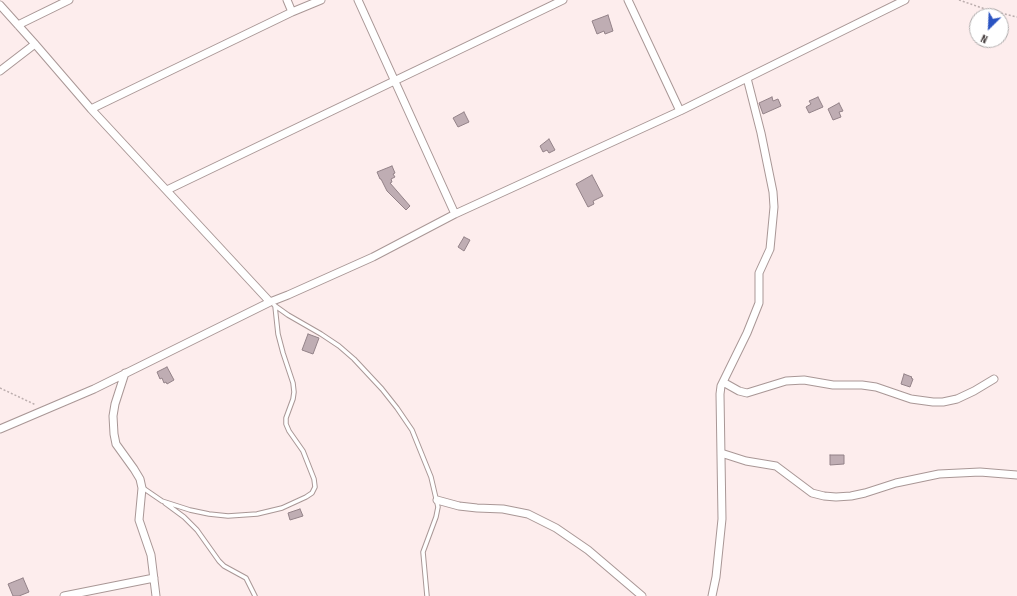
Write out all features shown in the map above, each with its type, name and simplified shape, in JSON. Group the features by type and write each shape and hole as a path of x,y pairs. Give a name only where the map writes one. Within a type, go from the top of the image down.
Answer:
{"street":[{"path":"18,25 69,0"},
{"path":"287,0 292,12"},
{"path":"91,109 292,12 321,0"},
{"path":"358,0 455,214"},
{"path":"167,190 563,0"},
{"path":"628,0 680,111"},
{"path":"0,429 94,389 288,295 373,257 455,214 680,111 905,0"},
{"path":"0,5 36,44 91,109 272,304"},
{"path":"0,71 36,44"},
{"path":"712,596 716,577 722,519 719,402 721,386 759,303 759,273 770,249 774,207 773,192 762,133 747,78"},
{"path":"125,374 115,404 113,416 114,434 116,444 140,479 142,488 139,520 151,554 156,596"},
{"path":"723,382 739,390 747,392 786,381 804,380 832,385 862,385 876,387 911,399 943,402 957,399 974,392 994,378"},
{"path":"721,454 746,461 776,466 812,493 830,496 851,496 896,483 939,474 980,472 1017,475"},
{"path":"437,500 459,506 504,509 528,514 556,528 588,550 642,596"},
{"path":"64,596 154,578"}],"lane":[{"path":"272,304 297,322 321,334 339,346 363,369 398,408 412,430 423,455 438,507 436,517 423,552 427,596"},
{"path":"162,501 190,510 228,516 256,514 282,508 312,493 315,487 314,480 303,451 286,424 286,418 293,399 293,383 283,353 272,304"},
{"path":"142,488 184,517 197,530 224,566 246,578 255,596"}],"path":[{"path":"959,0 988,10 1017,17"},
{"path":"0,388 46,410"}],"building":[{"path":"608,15 613,31 605,34 604,31 597,34 592,21"},
{"path":"772,97 773,101 778,99 781,106 763,114 759,103"},
{"path":"818,97 823,107 809,113 806,107 811,104 809,101"},
{"path":"839,103 843,111 839,112 841,117 833,120 828,109"},
{"path":"464,112 469,122 458,127 453,118"},
{"path":"549,139 555,150 549,153 547,150 543,152 540,146"},
{"path":"392,166 395,177 391,179 392,182 390,183 410,206 406,210 387,191 377,172"},
{"path":"592,175 603,196 593,201 594,204 588,207 576,184"},
{"path":"464,237 470,240 464,251 458,247"},
{"path":"308,334 319,338 313,354 302,350"},
{"path":"167,367 174,380 167,384 166,382 164,383 162,378 160,379 157,372"},
{"path":"904,374 912,377 911,378 913,379 910,387 901,384"},
{"path":"830,455 844,455 844,464 830,465"},
{"path":"300,509 303,516 290,520 288,513"},
{"path":"23,578 29,592 19,596 13,596 8,584"}]}
